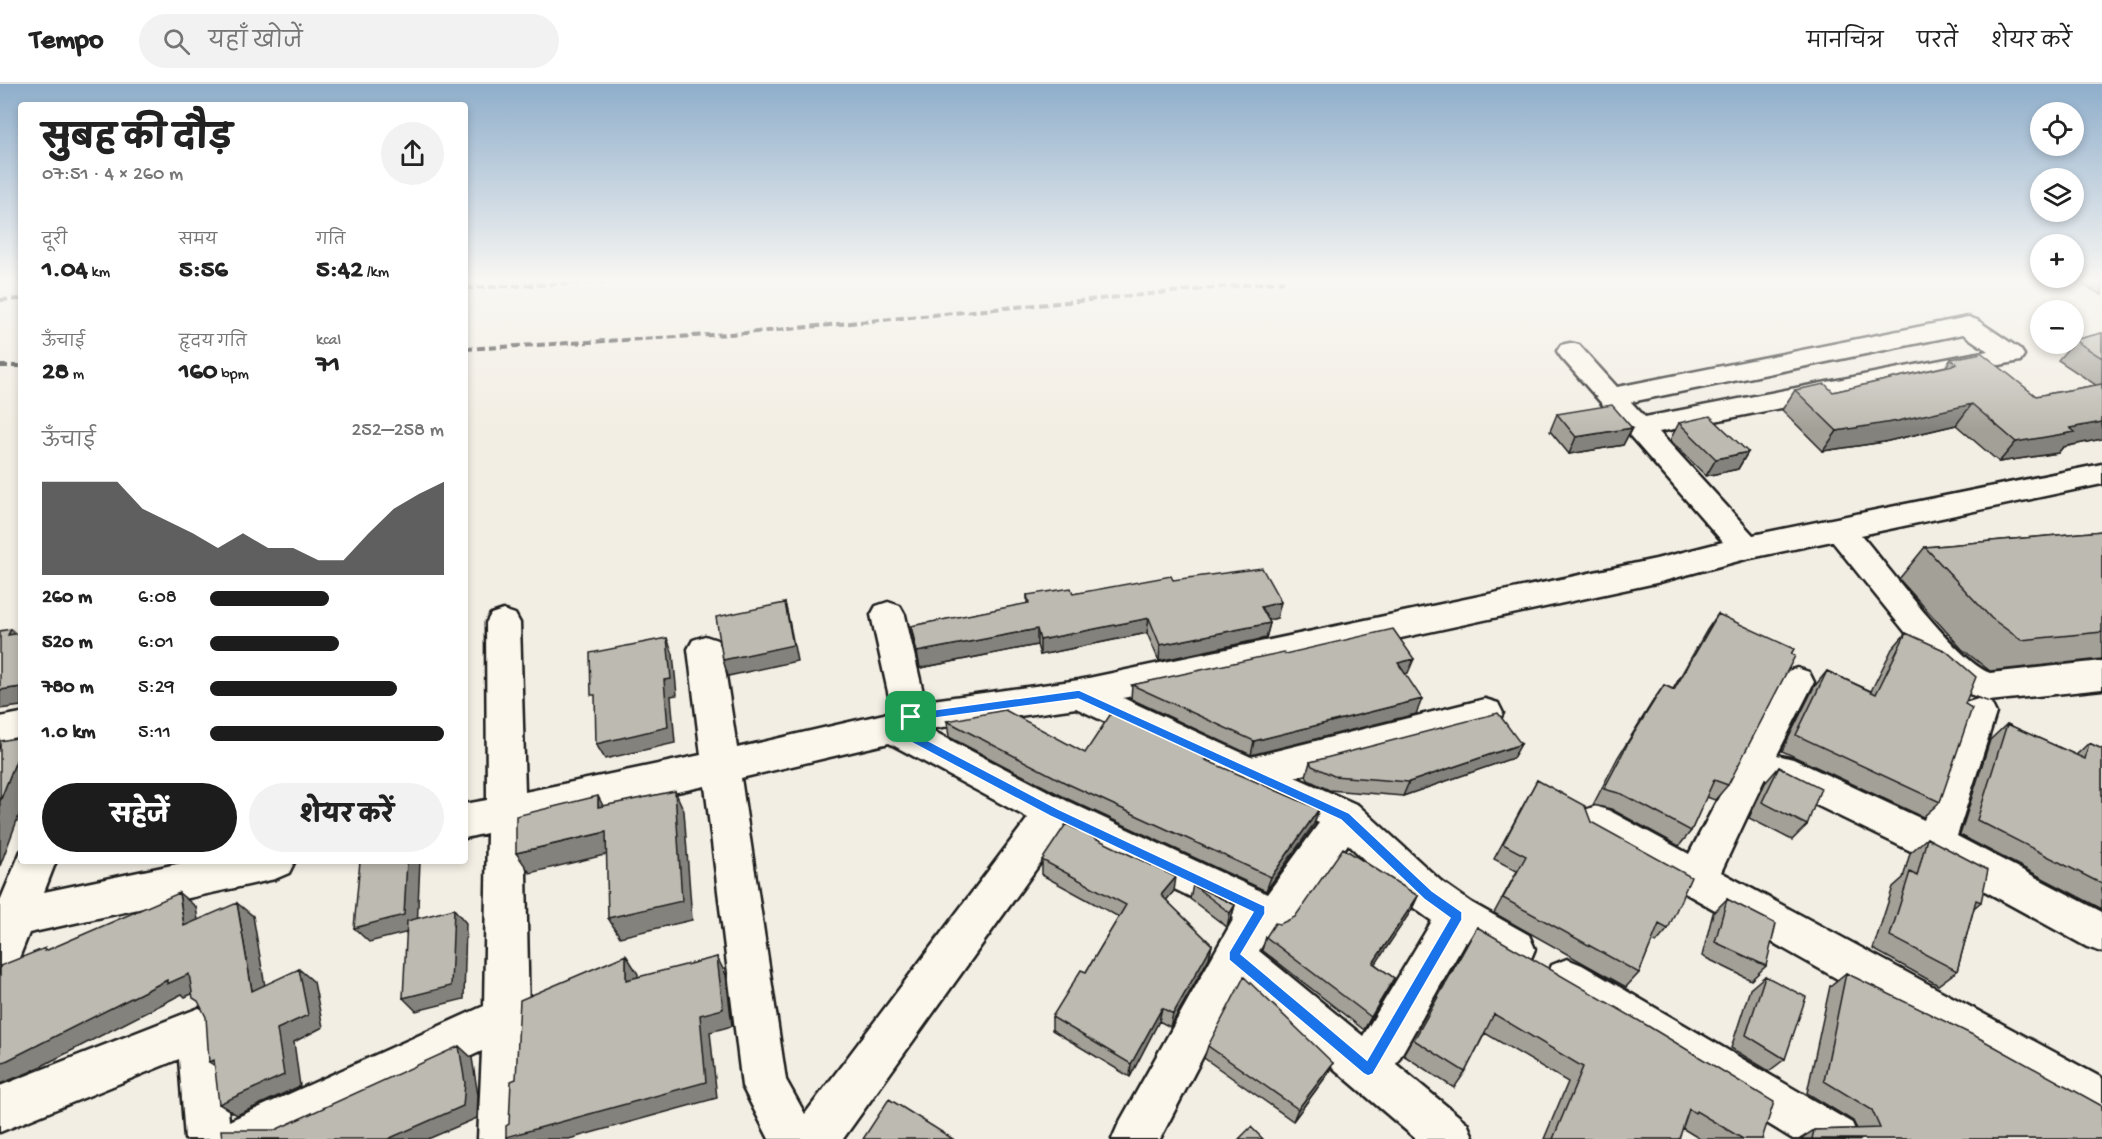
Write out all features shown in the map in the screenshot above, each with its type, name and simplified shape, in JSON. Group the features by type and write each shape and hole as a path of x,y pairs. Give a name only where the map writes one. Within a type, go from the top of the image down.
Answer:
{"street":[{"path":"1611,397 1942,330"},
{"path":"1640,427 2011,355 1976,330"},
{"path":"1570,351 1746,548"},
{"path":"468,819 720,767 902,722 1079,694 1656,571 1746,548 2102,474"},
{"path":"1839,529 1947,660 1970,680 1989,687 2102,675"},
{"path":"888,615 902,722"},
{"path":"501,1139 507,1017 507,812 503,623"},
{"path":"705,649 764,1086 794,1139"},
{"path":"1698,879 1797,682"},
{"path":"1079,694 1345,817 1428,895 1458,916 1648,1025 1836,1139"},
{"path":"1249,773 1485,713"},
{"path":"1935,844 1978,713"},
{"path":"902,722 1054,813 1274,917 1345,817"},
{"path":"0,732 18,729"},
{"path":"1757,759 1935,844 2102,933"},
{"path":"815,1139 1054,813"},
{"path":"1596,823 2102,1103"},
{"path":"0,954 8,918 35,864"},
{"path":"8,918 255,864"},
{"path":"1135,1139 1233,956 1261,910"},
{"path":"1368,1070 1458,916"},
{"path":"1233,956 1451,1139"},
{"path":"241,1139 507,1017"},
{"path":"0,1109 199,1030 208,1139"}],"building":[{"path":"2102,333 2102,358 2084,346 2084,338"},
{"path":"1982,353 2036,396 2102,384 2102,422 2070,428 2075,432 2016,442 1972,404 1898,421 1837,431 1795,390 1825,384 1833,392 1957,364 1951,359"},
{"path":"1612,405 1632,428 1576,437 1557,414"},
{"path":"1710,416 1748,452 1716,459 1679,423"},
{"path":"2102,531 2102,632 2021,640 1991,618 1925,547"},
{"path":"1262,568 1281,602 1261,607 1270,623 1160,645 1149,618 1040,640 1037,629 917,652 911,626 1029,603 1027,595 1071,588 1073,594 1171,576 1173,580"},
{"path":"785,603 793,645 723,660 716,617"},
{"path":"1718,614 1794,649 1791,654 1795,656 1728,785 1714,780 1691,831 1622,794 1604,789 1629,741 1664,685 1674,690"},
{"path":"11,629 8,635 18,633 18,687 0,690 0,631"},
{"path":"1393,629 1414,659 1398,663 1422,699 1254,741 1132,685 1284,652 1285,654"},
{"path":"1906,633 1946,651 1976,677 1965,704 1972,708 1940,802 1796,735 1827,671 1876,694"},
{"path":"667,638 671,679 664,680 668,727 596,744 595,695 591,695 590,653"},
{"path":"1005,710 1085,753 1112,712 1212,758 1205,760 1319,809 1271,877 1068,784 947,721"},
{"path":"1498,713 1521,744 1409,782 1334,776 1312,766 1310,762"},
{"path":"2007,724 2085,759 2089,743 2102,749 2102,884 1977,820"},
{"path":"18,738 18,756 0,801 0,741"},
{"path":"1779,767 1821,788 1807,825 1762,802"},
{"path":"1537,780 1585,806 1591,822 1691,877 1668,929 1659,924 1639,973 1503,898 1526,856 1503,844"},
{"path":"675,791 682,901 608,918 606,832 516,853 516,816 598,796 598,807"},
{"path":"1066,824 1176,877 1161,895 1212,945 1173,1014 1162,1008 1131,1064 1052,1017 1081,970 1086,972 1126,905 1042,860"},
{"path":"1927,838 1988,870 1981,902 1976,900 1957,971 1890,936 1910,872 1917,876"},
{"path":"1343,848 1418,896 1373,963 1394,978 1371,1017 1266,937 1275,923 1280,924 1295,917"},
{"path":"360,864 407,864 404,915 354,928"},
{"path":"1193,885 1235,905 1230,913"},
{"path":"179,893 184,926 237,903 252,991 299,969 308,1015 277,1029 284,1075 219,1104 214,1060 209,1062 206,1017 198,1001 193,998 189,974 167,984 167,980 0,1063 0,966 45,948 45,951"},
{"path":"1727,899 1776,924 1766,966 1715,942"},
{"path":"454,909 451,986 403,998 407,921"},
{"path":"1477,927 1774,1102 1762,1139 1743,1139 1689,1109 1679,1139 1553,1139 1583,1067 1494,1014 1465,1072 1414,1040"},
{"path":"626,955 626,980 717,957 723,1009 700,1015 706,1082 506,1137 506,1126 509,1124 511,1081 516,1079 520,1000"},
{"path":"1846,973 1979,1038 2102,1106 2102,1139 1812,1139 1814,1130 1880,1128 1872,1110 1824,1081"},
{"path":"1765,976 1806,997 1785,1059 1746,1035"},
{"path":"1244,977 1333,1063 1298,1109 1208,1046"},
{"path":"459,1046 465,1083 463,1106 388,1139 222,1139 221,1130 275,1130"},
{"path":"889,1099 953,1139 863,1139"},
{"path":"1251,1127 1263,1139 1239,1139"}],"railway":[{"path":"468,349 775,330"},
{"path":"0,366 18,366"}],"route":[{"path":"1079,694 1345,817 1428,895 1458,916 1368,1070 1233,956 1261,910 1054,813 892,727 911,717 1079,694"}]}
